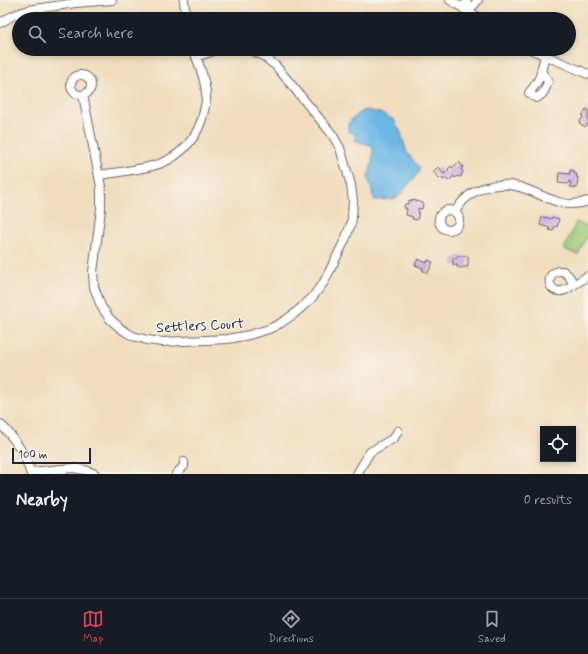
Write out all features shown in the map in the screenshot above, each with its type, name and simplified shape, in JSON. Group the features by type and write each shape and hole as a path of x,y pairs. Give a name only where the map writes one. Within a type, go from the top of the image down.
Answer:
{"street":[{"path":"22,12 75,3 112,0"},
{"path":"184,0 185,12"},
{"path":"450,0 469,12"},
{"path":"464,9 466,0"},
{"path":"464,9 473,6 478,0"},
{"path":"0,24 12,16"},
{"path":"99,175 152,166 160,163 181,152 192,140 201,124 206,103 206,93 196,56"},
{"name":"Settlers Court","path":"83,95 101,187 101,209 93,279 101,306 109,318 120,328 133,336 155,341 235,338 256,334 288,319 300,310 320,288 345,240 351,224 353,201 351,185 340,148 332,134 276,66 263,56"},
{"path":"541,71 545,56 588,74"},
{"path":"455,212 464,200 473,193 496,185 519,187 562,203 573,204 588,200"},
{"path":"574,285 588,276"},
{"path":"0,424 16,441 30,473 73,468 85,470 95,474"},
{"path":"357,474 370,452 394,438 398,431"},
{"path":"176,474 184,466 184,462"}],"green space":[{"path":"576,222 588,227 588,233 578,255 564,249"}],"water":[{"path":"366,110 380,113 394,120 401,133 407,153 419,167 419,172 398,197 394,199 374,199 368,177 372,164 373,146 356,141 354,133 348,132 349,124 353,118"}],"building":[{"path":"586,109 588,110 588,123 585,127 579,123"},
{"path":"459,162 463,167 461,169 463,172 461,175 462,176 460,177 458,176 455,178 454,176 448,181 446,178 443,180 441,177 439,179 433,171 439,167 444,174 451,166 452,168"},
{"path":"570,170 575,171 574,174 577,174 577,188 570,187 571,182 569,181 568,184 558,183 559,173 570,174"},
{"path":"409,200 423,203 422,209 418,208 419,211 417,220 406,215 407,208 404,208 405,204 408,204"},
{"path":"542,217 559,219 557,227 555,226 553,231 549,230 550,228 540,225"},
{"path":"457,256 468,256 468,267 460,268 457,267 457,265 453,265 453,258 457,258"},
{"path":"418,259 427,263 428,260 433,262 428,273 422,270 423,268 415,265"}]}
